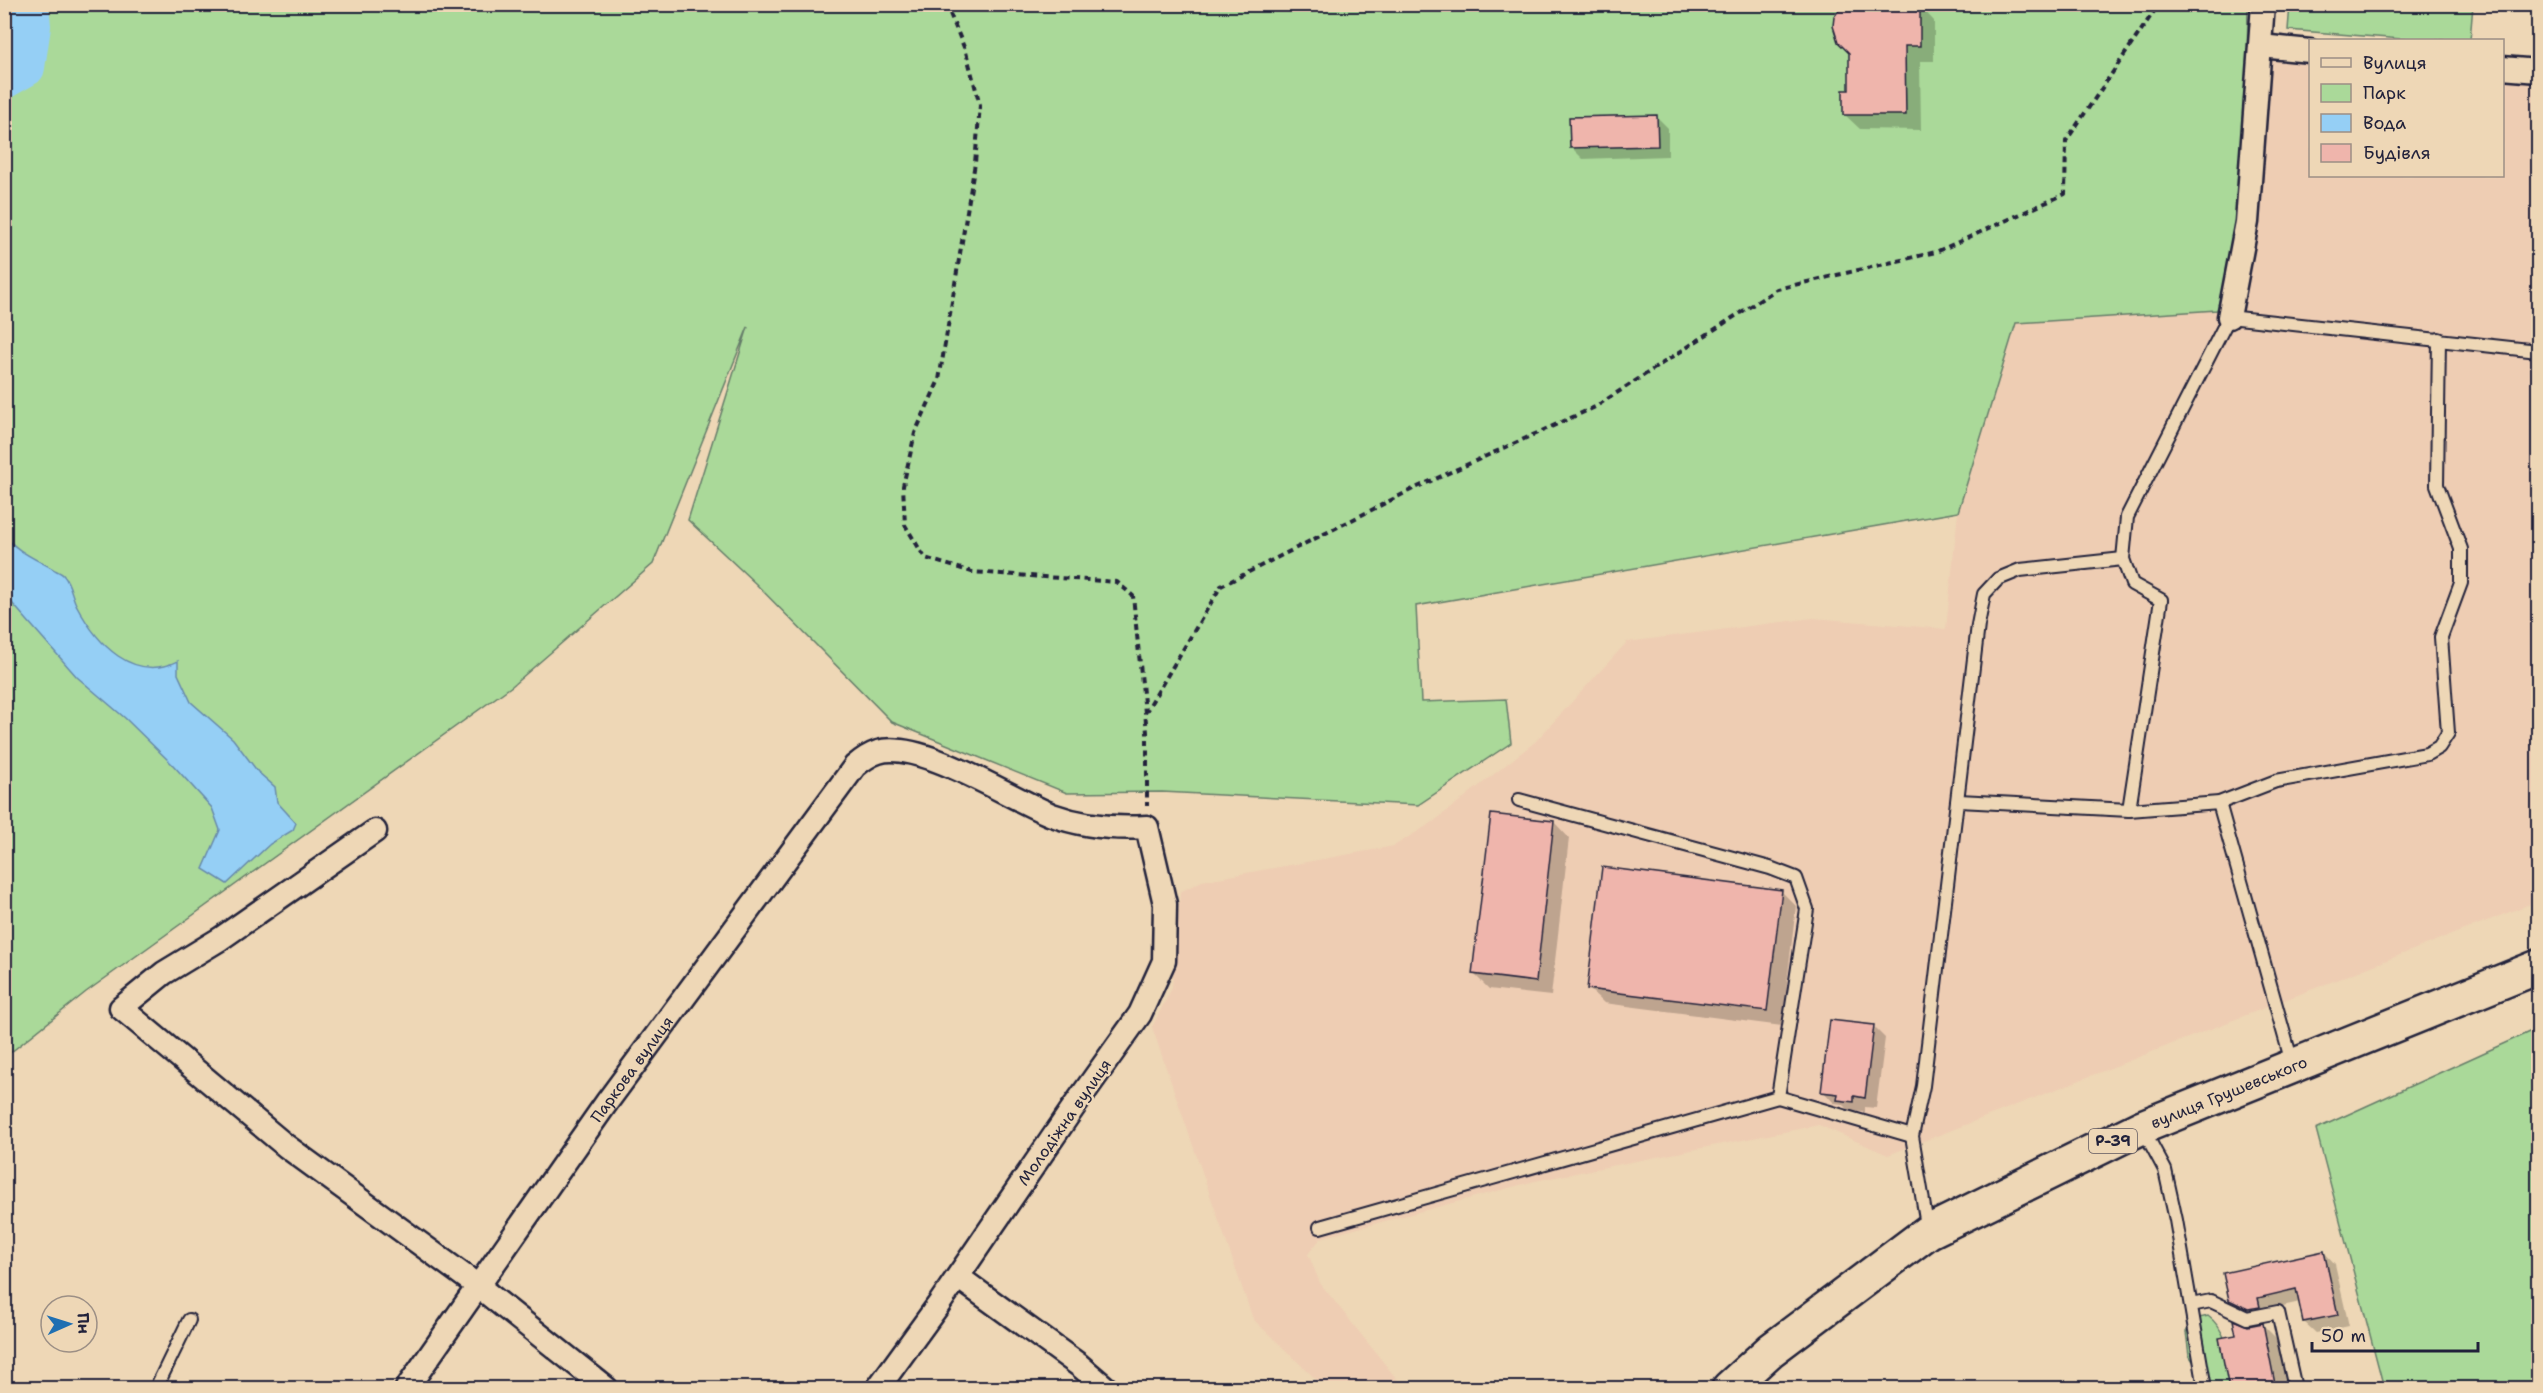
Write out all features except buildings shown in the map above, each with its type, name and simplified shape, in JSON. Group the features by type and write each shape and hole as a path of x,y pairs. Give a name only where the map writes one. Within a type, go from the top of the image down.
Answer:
{"main road":[{"name":"вулиця Грушевського","path":"1729,1389 1771,1350 1929,1232 2142,1126 2538,967"}],"street":[{"path":"2229,317 2247,222 2263,4"},
{"path":"2260,46 2309,51"},
{"path":"2504,68 2538,71"},
{"name":"Паркова вулиця","path":"407,1389 621,1082 855,766 880,751 898,750 916,754 971,776 1053,815 1116,829 1147,827"},
{"name":"Молодіжна вулиця","path":"878,1389 1140,1014 1164,961 1165,904 1147,827"},
{"path":"375,831 220,939 164,973 121,1008 286,1146 478,1286 606,1389"},
{"path":"958,1277 1079,1365 1106,1389"}],"lane":[{"path":"2129,810 2161,600 2132,584 2122,559 2127,517 2229,317 2538,351"},
{"path":"1959,801 2129,810 2219,803 2276,781 2427,754 2439,747 2448,734 2441,637 2461,583 2461,549 2437,485 2439,339"},
{"path":"1929,1232 1912,1136 1923,1086 1959,801 1978,625 1984,594 1998,579 2020,570 2122,559"},
{"path":"1519,800 1770,868 1796,878 1807,909 1779,1097"},
{"path":"2219,803 2293,1067"},
{"path":"1320,1227 1779,1097 1912,1136"},
{"path":"2142,1126 2165,1170 2176,1220 2205,1389"},
{"path":"2191,1305 2211,1301 2247,1318 2278,1312 2295,1389"},
{"path":"156,1389 189,1320"}],"path":[{"path":"946,4 966,52 980,105 975,163 939,380 915,433 903,486 905,525 925,558 972,572 1117,582 1133,596 1147,732 1147,827"},
{"path":"1145,712 1221,586 1413,489 1595,407 1778,290 1936,252 2065,194 2066,141 2159,4"}],"shaded area":[{"path":"2247,55 2309,61 2309,177 2504,177 2504,79 2538,83 2538,901 1888,1155 1819,1125 1535,1181 1321,1238 1308,1254 1320,1283 1404,1388 1325,1388 1253,1319 1152,1027 1172,988 1180,892 1202,881 1394,846 1433,822 1535,742 1627,642 1813,618 1946,629 1958,512 2016,322 2217,309 2245,192"}],"green space":[{"path":"5,5 2248,5 2245,192 2217,310 2016,323 1958,512 1416,606 1421,702 1506,699 1511,743 1418,805 1162,792 1067,793 892,722 756,584 688,520 748,327 653,564 512,686 86,992 5,1057"},
{"path":"2290,5 2473,5 2470,39 2401,39 2288,30"},
{"path":"2538,1028 2538,1388 2384,1388 2316,1129"},
{"path":"2208,1316 2221,1330 2225,1339 2236,1388 2210,1388 2189,1355 2186,1332 2195,1319"}],"water":[{"path":"4,534 20,550 63,575 85,620 106,646 118,656 146,667 162,667 178,661 178,674 191,702 233,739 258,772 275,787 277,802 296,823 293,830 270,844 227,884 203,869 220,830 212,808 173,765 125,718 77,677 5,595"}],"waterway":[{"path":"4,79 25,67 31,26 29,4"}]}
